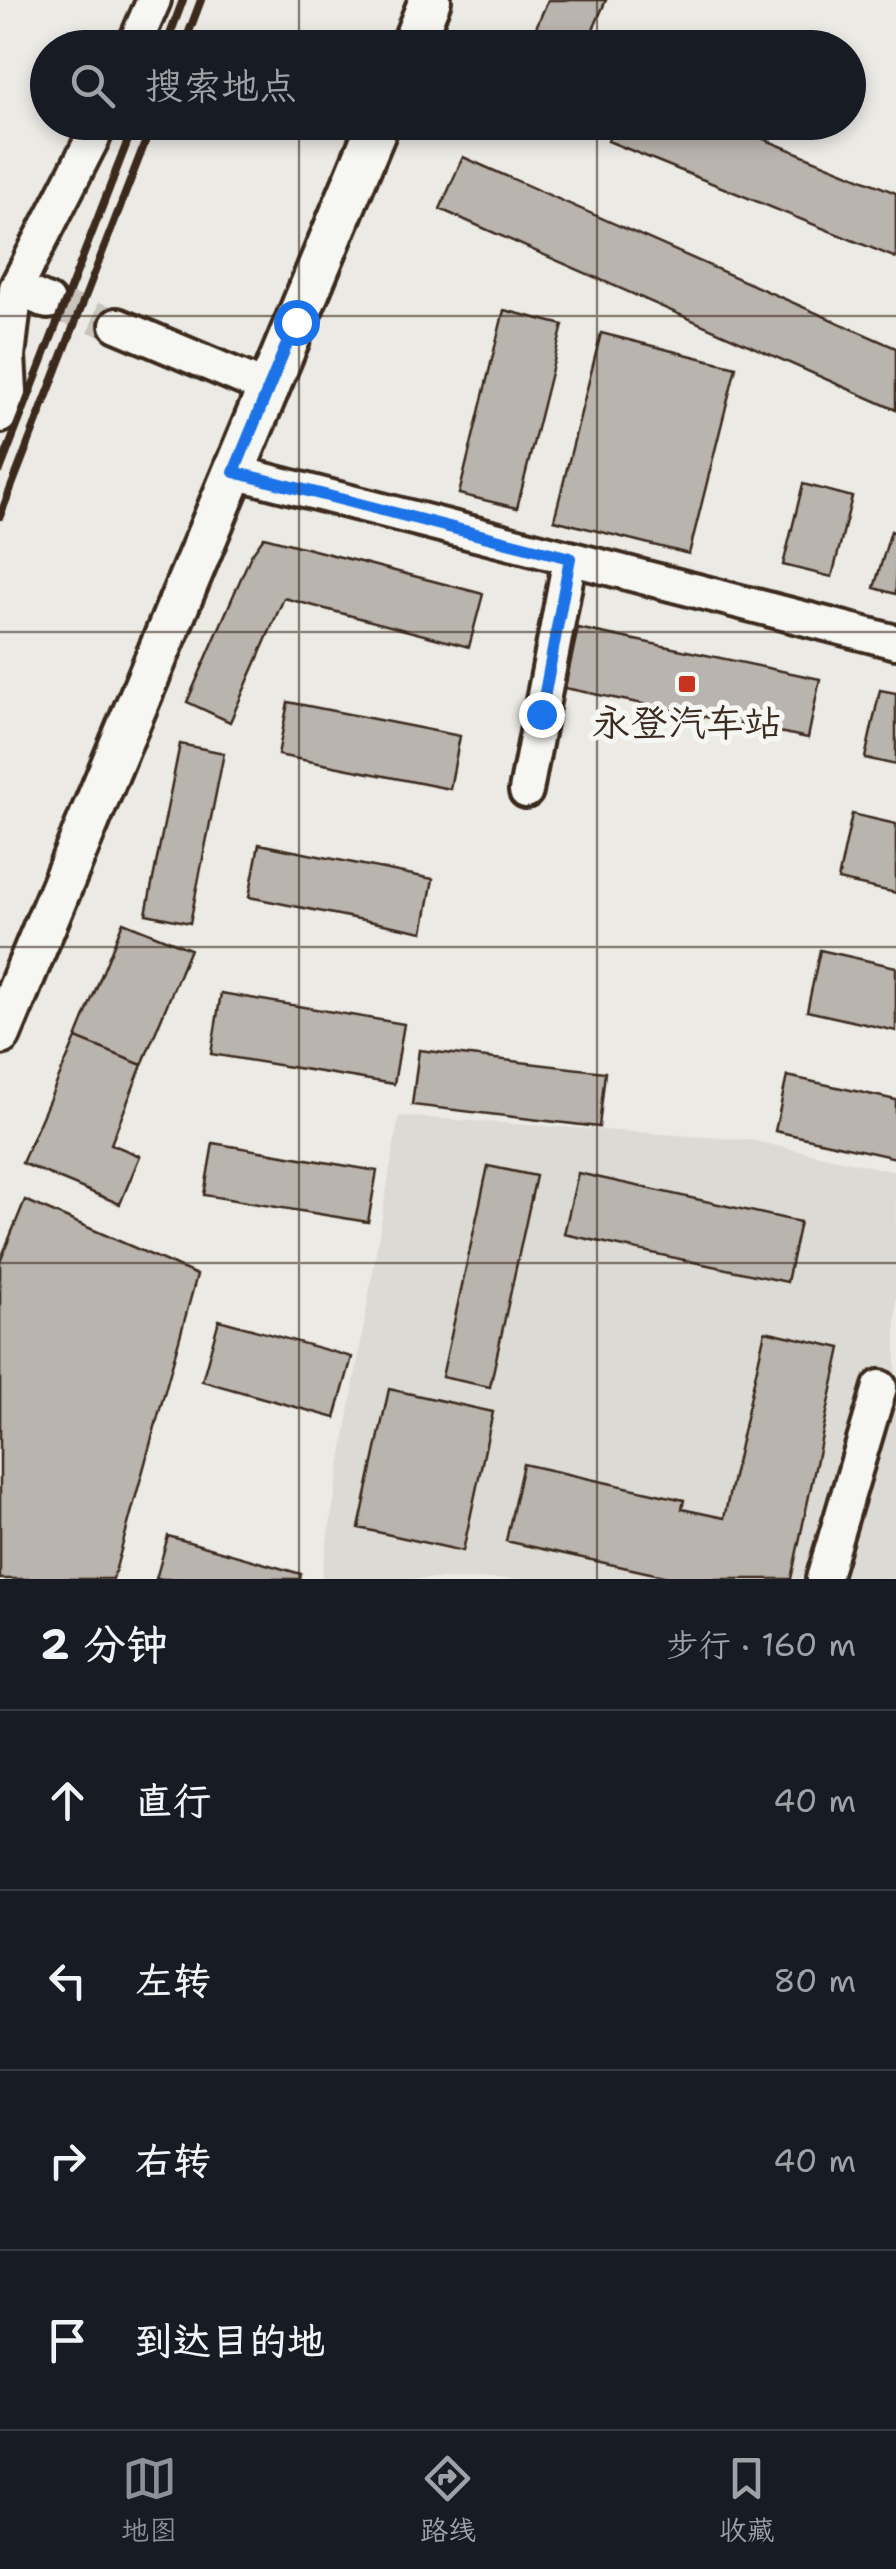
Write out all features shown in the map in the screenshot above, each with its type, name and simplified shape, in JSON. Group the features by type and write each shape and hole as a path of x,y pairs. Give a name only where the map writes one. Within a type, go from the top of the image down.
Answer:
{"main road":[{"path":"418,30 430,0"},
{"path":"0,1034 373,140"}],"street":[{"path":"141,30 154,0"},
{"path":"0,416 10,390 8,356 16,288 92,140"},
{"path":"16,288 48,302"},
{"path":"117,325 269,389"},
{"path":"234,472 896,642"},
{"path":"526,791 570,558"},
{"path":"823,1579 880,1387"}],"shaded area":[{"path":"399,1116 750,1140 896,1172 896,1579 321,1579"}],"building":[{"path":"548,0 606,0 593,30 535,30"},
{"path":"766,140 896,193 896,258 608,141"},
{"path":"463,157 896,348 896,410 440,209"},
{"path":"504,310 563,325 517,508 459,494"},
{"path":"601,333 736,367 689,554 554,520"},
{"path":"803,484 852,497 832,577 783,565"},
{"path":"891,531 896,533 896,594 874,588"},
{"path":"264,537 483,594 469,647 284,598 230,722 187,702 251,555"},
{"path":"578,628 820,679 808,738 565,688"},
{"path":"880,690 896,693 896,765 865,758"},
{"path":"288,702 460,736 450,789 278,755"},
{"path":"180,744 224,753 190,923 146,914"},
{"path":"852,814 896,824 896,893 838,880"},
{"path":"259,844 433,879 423,932 249,897"},
{"path":"123,922 190,949 142,1065 76,1038"},
{"path":"820,950 896,967 896,1031 807,1011"},
{"path":"221,993 404,1024 394,1084 211,1054"},
{"path":"76,1038 142,1065 111,1144 140,1156 120,1204 22,1163"},
{"path":"419,1050 605,1072 599,1127 412,1105"},
{"path":"787,1076 896,1100 896,1158 775,1131"},
{"path":"213,1143 377,1171 368,1222 204,1195"},
{"path":"488,1166 536,1176 490,1387 442,1377"},
{"path":"578,1173 800,1222 787,1282 564,1234"},
{"path":"25,1200 197,1275 113,1579 0,1579 0,1261"},
{"path":"219,1320 352,1357 335,1418 202,1381"},
{"path":"765,1331 841,1348 791,1579 677,1579 506,1541 523,1464 684,1500 682,1509 724,1518"},
{"path":"389,1389 493,1412 463,1551 359,1528"},
{"path":"168,1536 301,1574 300,1579 156,1579"}],"tunnel":[{"path":"48,302 117,325"}],"railway":[{"path":"172,30 183,0"},
{"path":"190,30 201,0"},
{"path":"0,470 128,140"},
{"path":"0,516 146,140"}],"place":[{"name":"永登汽车站","path":"687,684"}],"route":[{"path":"296,322 234,472 570,558 541,714"}]}
